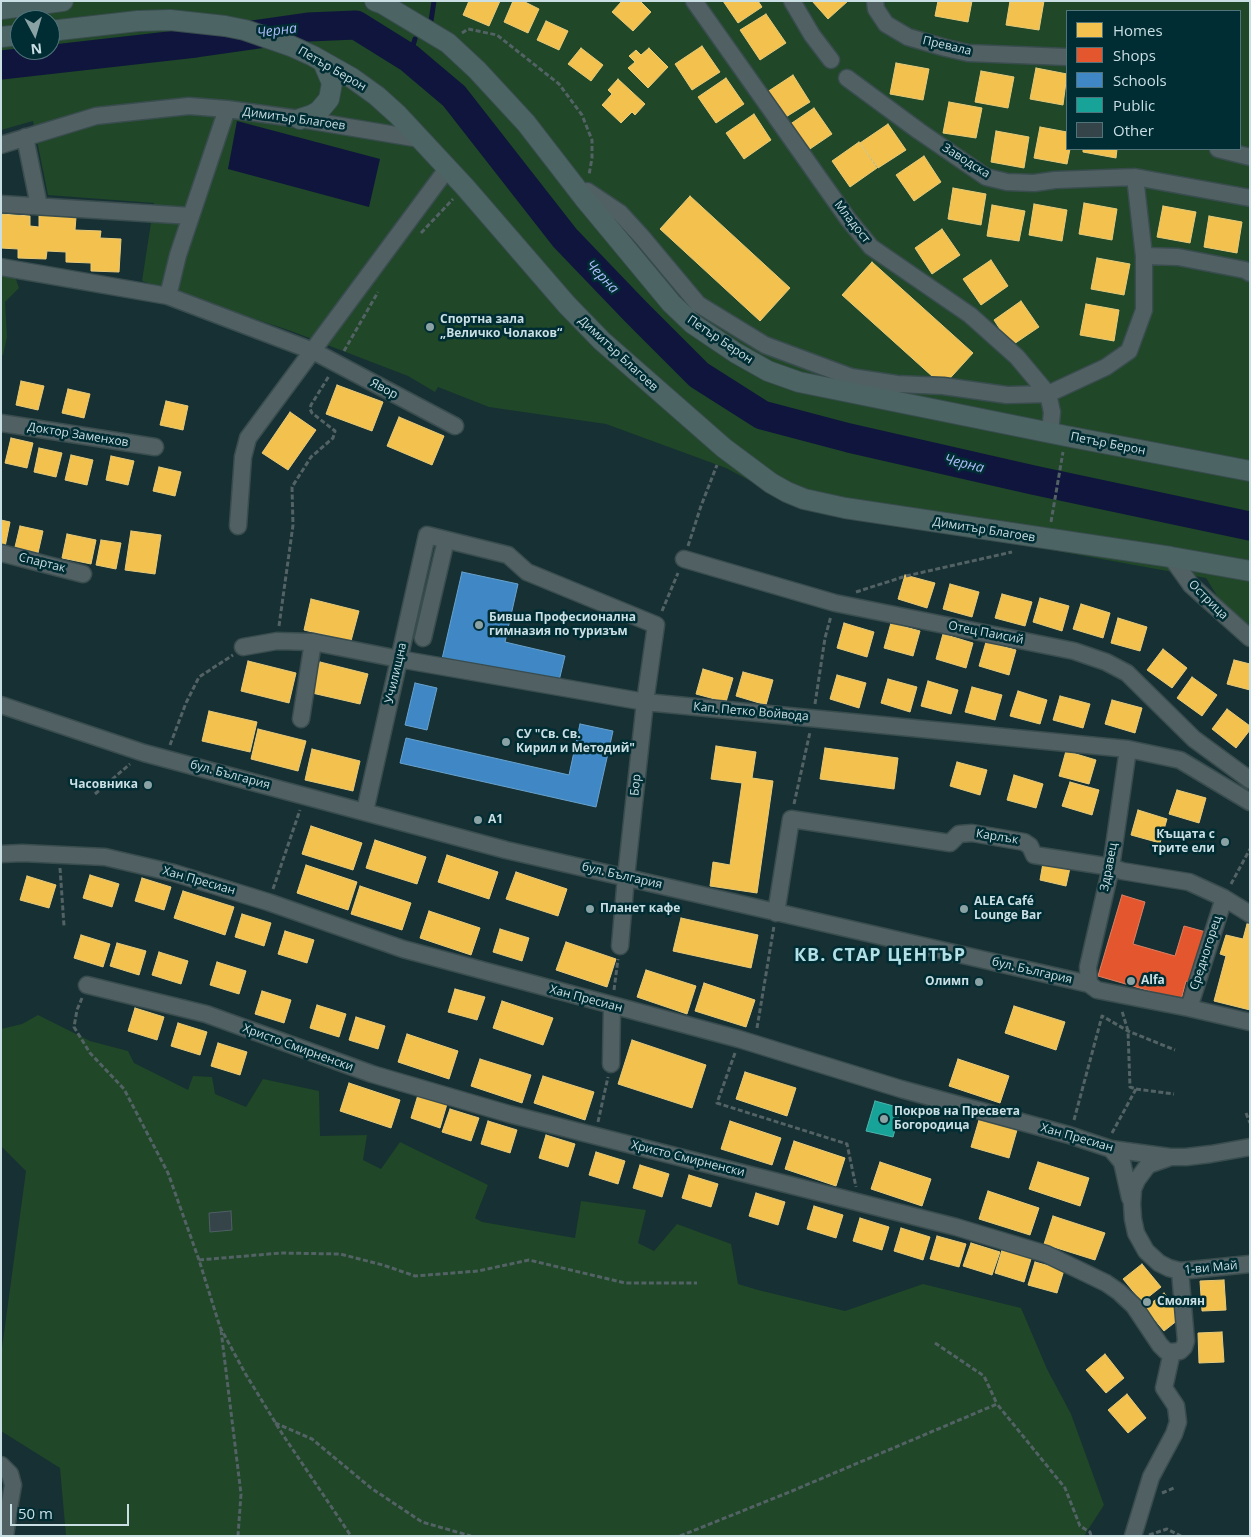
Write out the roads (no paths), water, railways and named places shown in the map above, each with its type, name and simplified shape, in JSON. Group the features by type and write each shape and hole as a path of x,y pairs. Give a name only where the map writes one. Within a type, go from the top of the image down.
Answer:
{"main road":[{"path":"1,9 63,1"},
{"name":"Петър Берон","path":"375,1 448,44 477,70 526,123 584,198 671,303 693,324 736,353 768,371 799,382 1250,471"},
{"name":"Петър Берон","path":"60,30 138,21 170,20 200,22 245,30 318,59 352,78 377,96 420,139"},
{"path":"300,119 312,116 329,99 332,83 318,59"},
{"name":"Димитър Благоев","path":"420,139 465,187 590,329 724,448 787,492 821,504 1048,540 1171,557 1250,571"}],"street":[{"name":"Младост","path":"694,1 848,219 871,247 970,315 1017,357 1048,394"},
{"path":"792,1 812,35 831,60"},
{"name":"Превала","path":"875,1 876,9 886,24 908,37 968,53 1066,57"},
{"name":"Заводска","path":"847,78 918,131 986,177 1007,182 1034,183 1055,180 1135,177 1250,198"},
{"name":"Димитър Благоев","path":"1,145 96,116 189,106 300,119 420,139"},
{"path":"168,296 178,256 227,109"},
{"path":"26,137 39,206"},
{"path":"1222,150 1250,157"},
{"path":"238,526 243,457 248,438 447,169"},
{"path":"587,191 620,213 698,304 765,345 851,377 896,384 943,386 1006,395 1048,394 1106,367 1129,350 1144,310 1144,256 1135,177"},
{"path":"1,204 191,216"},
{"path":"1144,256 1178,257 1245,270 1250,273"},
{"name":"Явор","path":"1,267 168,296 313,351 455,426"},
{"path":"1048,394 1052,412 1050,433"},
{"name":"Доктор Заменхов","path":"1,423 154,447"},
{"name":"Училищна","path":"365,811 427,535 446,540"},
{"path":"423,638 446,540"},
{"name":"Бор","path":"446,540 508,555 527,572 656,625 645,702 620,946"},
{"name":"Спартак","path":"1,553 83,574"},
{"name":"Острица","path":"1171,557 1191,585 1250,638"},
{"name":"Отец Паисий","path":"684,559 835,603 1074,651 1106,662 1127,673 1194,739 1250,780"},
{"name":"Кап. Петко Войвода","path":"243,647 277,641 313,642 645,702 1128,749 1180,760 1250,802"},
{"path":"301,720 313,642"},
{"name":"бул. България","path":"1,705 144,753 506,850 1089,984 1097,990 1250,1022"},
{"name":"Здравец","path":"1089,984 1088,967 1110,867 1128,749"},
{"name":"Карлък","path":"776,913 791,819 950,843 959,834 972,832 1024,842 1030,846 1034,855 1190,882 1224,898 1250,914"},
{"name":"Хан Пресиан","path":"1,854 22,853 105,857 174,873 268,902 403,948 747,1042 901,1089 1108,1148 1170,1157"},
{"name":"Средногорец","path":"1189,1008 1224,898"},
{"name":"Христо Смирненски","path":"87,985 206,1014 372,1074 509,1114 956,1227 1046,1254 1106,1283 1119,1292 1134,1306 1160,1345 1166,1351 1172,1352"},
{"path":"611,1064 612,1006"},
{"path":"1170,1157 1211,1154 1250,1146"},
{"path":"1108,1148 1122,1162 1132,1204"},
{"name":"1-ви Май","path":"1170,1157 1148,1165 1133,1189 1132,1204 1136,1233 1146,1251 1159,1263 1180,1271 1250,1264"},
{"path":"1133,1536 1151,1477 1174,1434 1178,1422 1176,1406 1164,1388 1172,1352 1180,1351 1186,1340 1180,1271"},
{"path":"1,1465 10,1474 12,1485 5,1511 5,1536"}],"waterway":[{"path":"431,21 434,1"},
{"name":"Черна","path":"1,65 196,43 308,27 356,25 409,58 454,96 565,238 636,312 699,375 762,415 849,438 1033,480 1250,526"},
{"path":"409,58 415,39"}],"place":[{"name":"Спортна зала „Величко Чолаков“","path":"430,327"},
{"name":"Бивша Професионална гимназия по туризъм","path":"479,625"},
{"name":"СУ \"Св. Св. Кирил и Методий\"","path":"506,742"},
{"name":"Часовника","path":"148,785"},
{"name":"A1","path":"478,820"},
{"name":"Къщата с трите ели","path":"1225,842"},
{"name":"Планет кафе","path":"590,909"},
{"name":"ALEA Café Lounge Bar","path":"964,909"},
{"name":"Alfa","path":"1131,981"},
{"name":"Олимп","path":"979,982"},
{"name":"Покров на Пресвета Богородица","path":"884,1119"},
{"name":"Смолян","path":"1147,1302"}],"district":[{"name":"КВ. СТАР ЦЕНТЪР","path":"880,956"}]}
